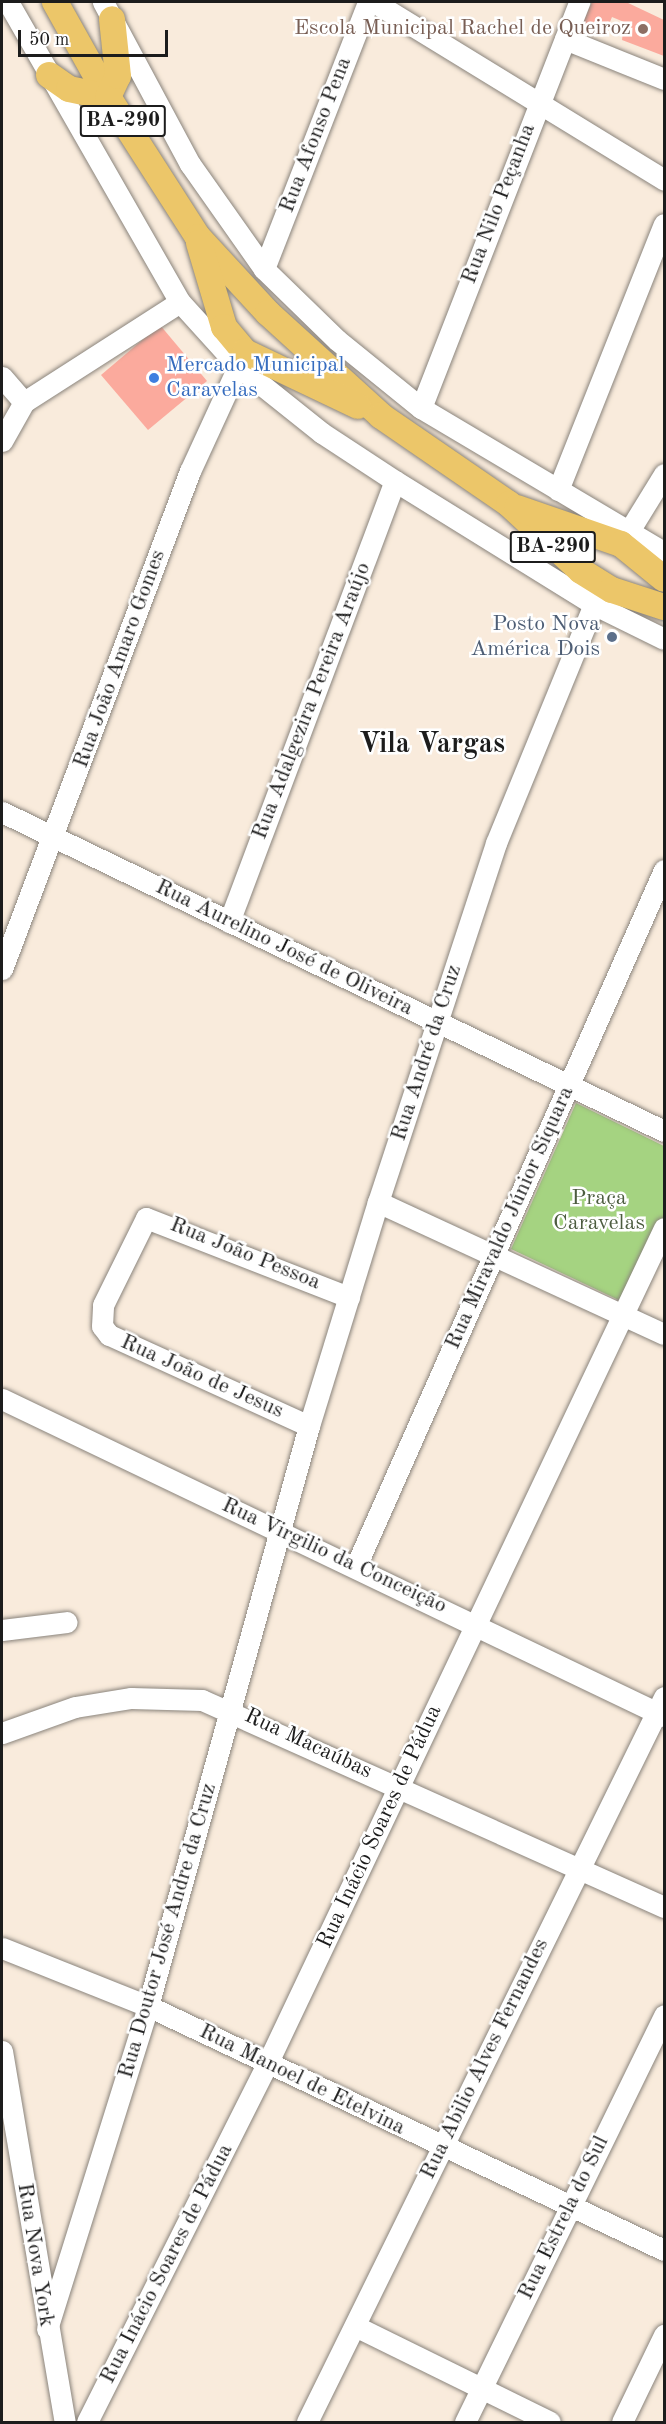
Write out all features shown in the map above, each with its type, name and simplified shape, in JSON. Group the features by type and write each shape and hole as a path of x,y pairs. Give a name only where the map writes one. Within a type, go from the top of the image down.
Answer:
{"main road":[{"name":"BA-290","path":"55,2 108,97 198,237 298,343 381,416 509,504 575,566 597,594 627,596 664,607"},
{"path":"49,75 69,89 108,97 117,76 107,10"},
{"path":"198,237 224,327 242,359 276,370 381,416"},
{"path":"224,327 236,303 252,296"},
{"path":"276,370 298,343"},
{"name":"BA-290","path":"509,504 616,538 653,555 664,579"},
{"path":"575,566 583,545 616,538"},
{"path":"627,596 640,579 653,555"}],"street":[{"path":"8,2 180,302 242,359 395,481 597,594 664,639"},
{"name":"Rua Afonso Pena","path":"264,269 368,2"},
{"path":"374,2 664,180"},
{"name":"Rua Nilo Peçanha","path":"421,408 579,2"},
{"path":"107,10 190,164 264,269 337,340 421,408 558,490 616,538 664,474"},
{"path":"565,39 664,79"},
{"path":"558,490 664,224"},
{"path":"2,441 24,402 180,302"},
{"name":"Rua João Amaro Gomes","path":"2,969 54,838 190,471 242,359"},
{"path":"2,377 24,402"},
{"name":"Rua Adalgezira Pereira Araújo","path":"229,922 395,481"},
{"name":"Rua André da Cruz","path":"284,1532 309,1426 378,1202 496,843 597,594"},
{"name":"Rua Aurelino José de Oliveira","path":"2,812 664,1131"},
{"name":"Rua Miravaldo Júnior Siquara","path":"356,1566 664,870"},
{"path":"378,1202 664,1334"},
{"name":"Rua João Pessoa","path":"141,1222 162,1220 349,1297"},
{"name":"Rua João de Jesus","path":"141,1222 103,1305 102,1326 109,1335 309,1426"},
{"name":"Rua Inácio Soares de Pádua","path":"87,2422 268,2062 664,1228"},
{"name":"Rua Virgilio da Conceição","path":"2,1399 477,1624 662,1708"},
{"name":"Rua Doutor José Andre da Cruz","path":"47,2329 147,2006 284,1532"},
{"path":"2,1630 67,1622"},
{"name":"Rua Macaúbas","path":"2,1733 75,1707 131,1698 168,1695 233,1709 664,1907"},
{"name":"Rua Abilio Alves Fernandes","path":"307,2422 441,2147 662,1708"},
{"name":"Rua Manoel de Etelvina","path":"2,1948 147,2006 268,2062 441,2147 664,2250"},
{"name":"Rua Estrela do Sul","path":"465,2422 569,2207 658,2044 664,2015"},
{"name":"Rua Nova York","path":"2,2051 47,2329 65,2422"},
{"path":"355,2326 550,2422"},
{"path":"622,2422 664,2335"}],"green space":[{"name":"Praça Caravelas","path":"576,1103 664,1146 664,1225 627,1304 511,1249"}],"building":[{"name":"Escola Municipal Rachel de Queiroz","path":"592,2 626,2 664,20 664,56 622,40 624,22 612,17 605,34 582,25"},
{"name":"Mercado Municipal Caravelas","path":"160,325 207,381 148,430 101,375"}],"place":[{"name":"Escola Municipal Rachel de Queiroz","path":"643,29"},
{"name":"Mercado Municipal Caravelas","path":"154,378"},
{"name":"Posto Nova América Dois","path":"612,637"}],"district":[{"name":"Vila Vargas","path":"432,745"}]}
